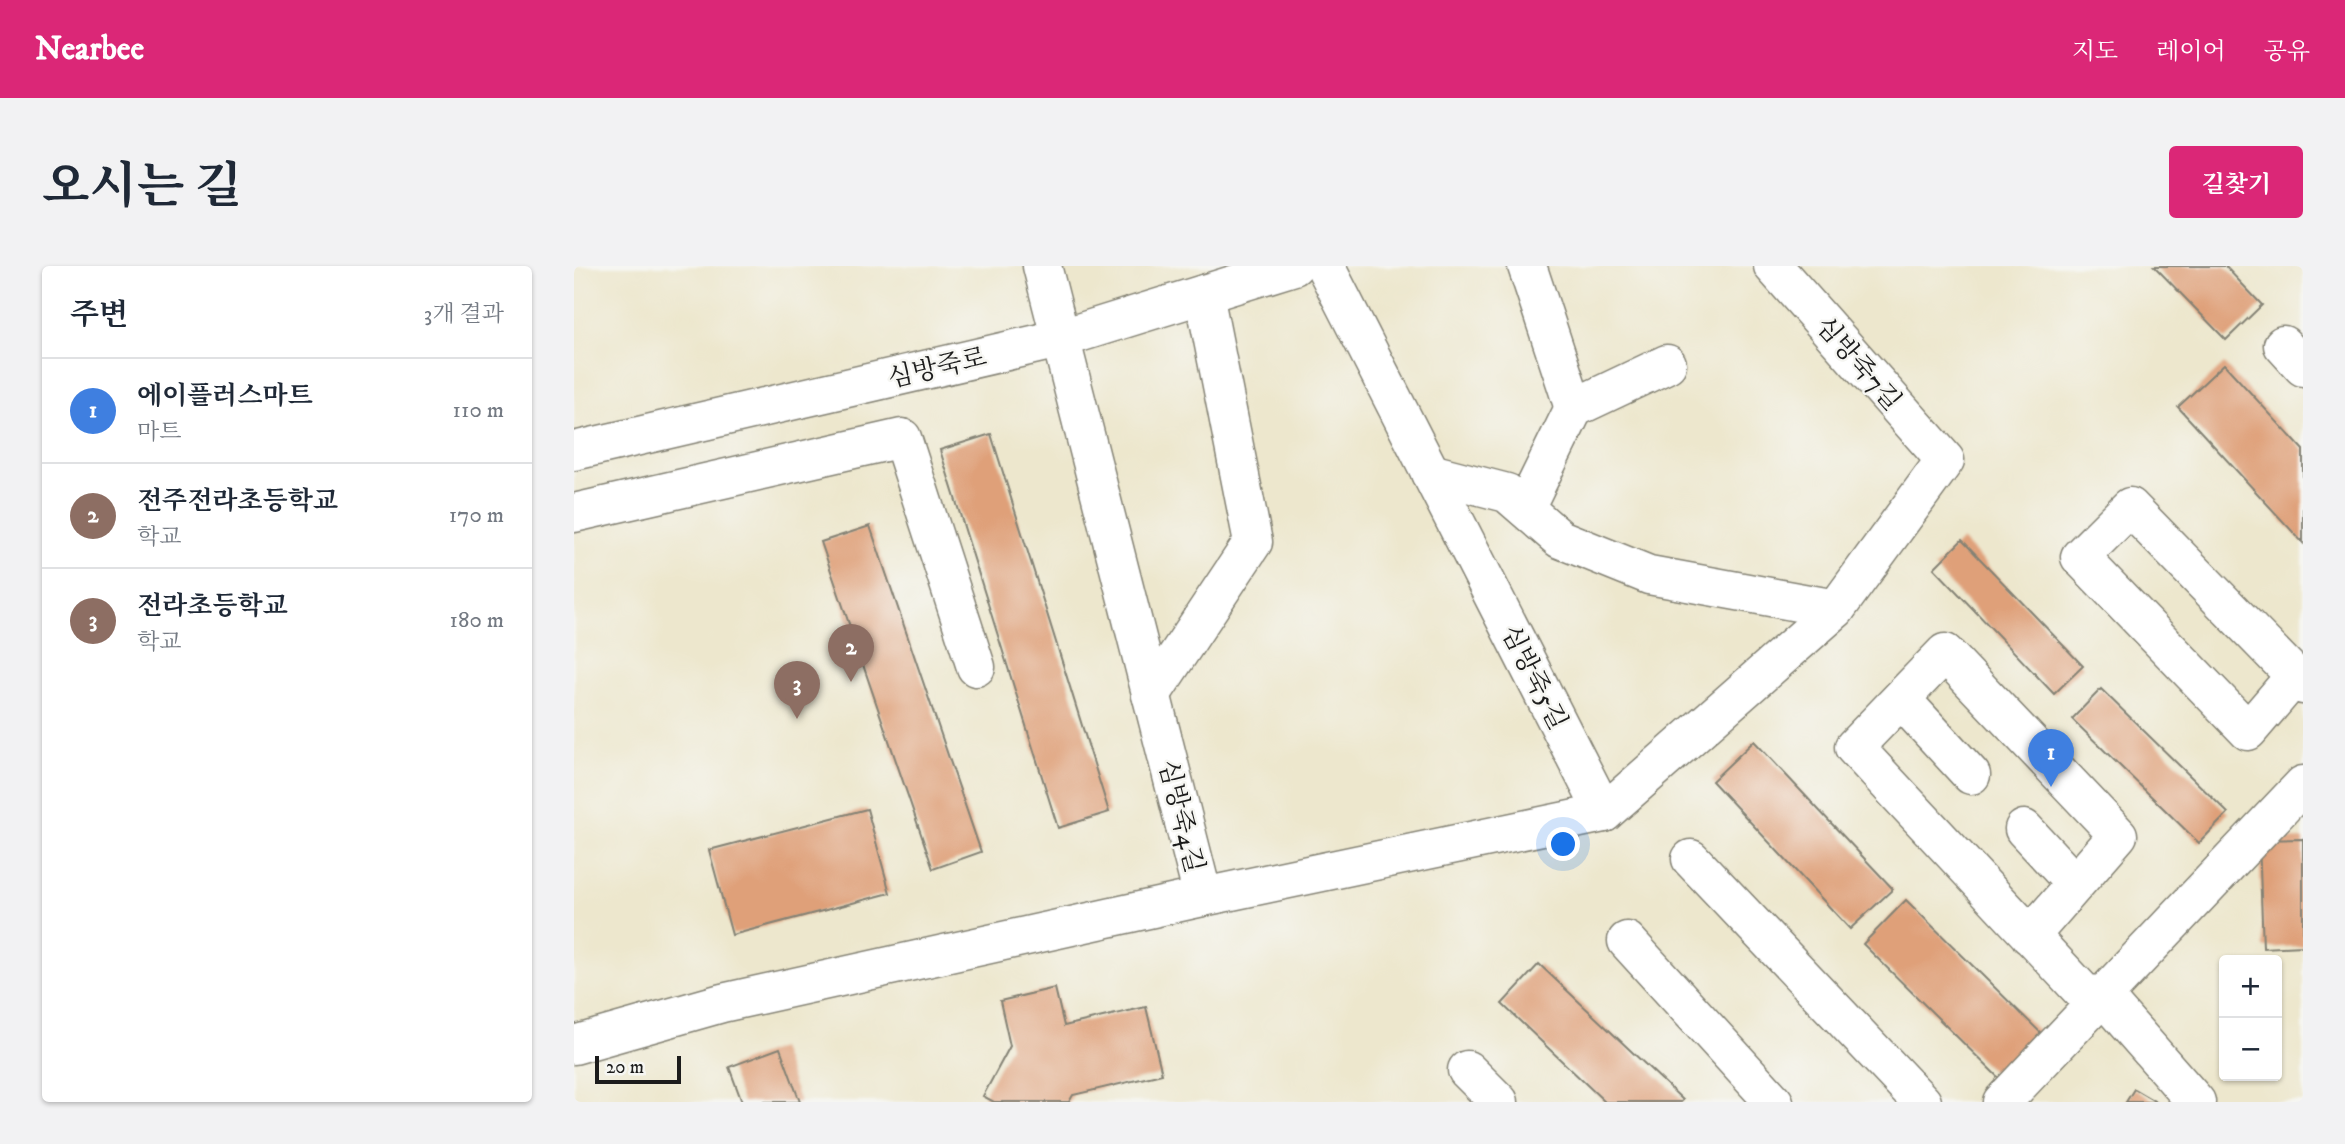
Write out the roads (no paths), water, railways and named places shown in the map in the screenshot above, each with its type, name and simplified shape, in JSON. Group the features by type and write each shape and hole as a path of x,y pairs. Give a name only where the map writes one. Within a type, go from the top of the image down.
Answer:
{"street":[{"name":"심방죽4길","path":"1042,266 1203,897 1604,813"},
{"name":"심방죽로","path":"574,451 1059,339 1294,266"},
{"name":"심방죽5길","path":"1325,266 1604,813"},
{"path":"1527,266 1574,408"},
{"name":"심방죽7길","path":"1773,266 1945,460 1836,609"},
{"path":"1151,695 1253,542 1204,294"},
{"path":"1525,508 1574,408 1667,364"},
{"path":"574,513 902,438 976,667"},
{"path":"1430,472 1507,493 1560,538 1649,575 1836,609"},
{"path":"2130,507 2299,681 2248,731 2080,556 2130,507"},
{"path":"1604,813 1836,609"},
{"path":"2030,936 2118,835 1945,653 1854,747 2030,936 2084,993 2103,996 2196,1102"},
{"path":"1901,699 1971,775"},
{"path":"2002,1102 2303,785"},
{"path":"2024,830 2076,884"},
{"path":"1691,859 1922,1102"},
{"path":"574,1045 722,1003 1203,897"},
{"path":"1627,942 1774,1102"},
{"path":"1467,1070 1499,1102"}],"place":[{"name":"전주전라초등학교","path":"851,682"},
{"name":"전라초등학교","path":"797,719"},
{"name":"에이플러스마트","path":"2051,787"}]}
